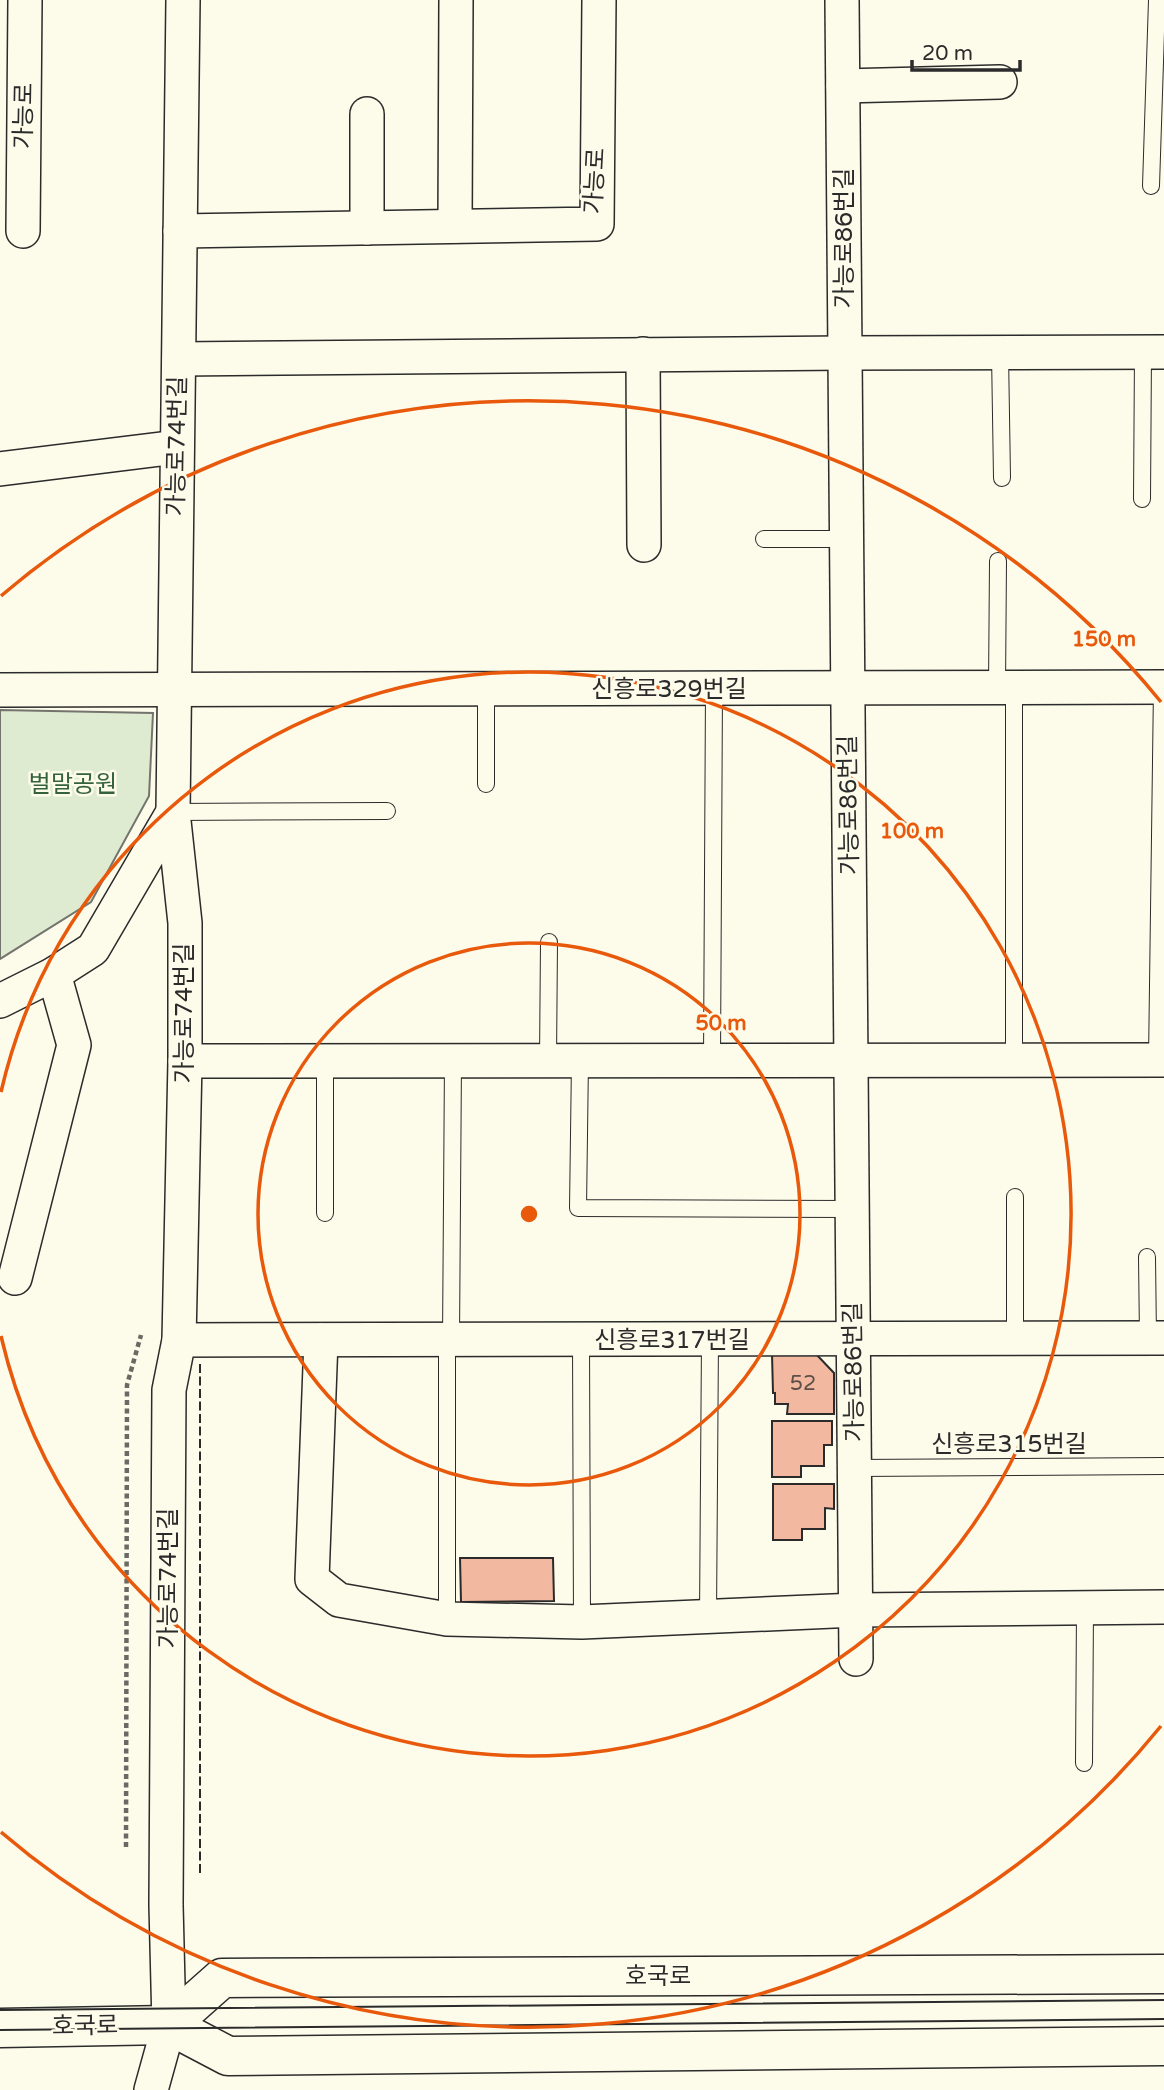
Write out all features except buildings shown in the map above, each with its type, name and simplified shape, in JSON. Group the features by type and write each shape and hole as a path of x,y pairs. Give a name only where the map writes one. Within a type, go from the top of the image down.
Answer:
{"street":[{"name":"가능로","path":"23,231 25,0"},
{"name":"가능로74번길","path":"151,2090 169,2025 166,1905 169,1390 179,1340 185,1060 185,923 173,812 183,0"},
{"path":"454,226 456,0"},
{"name":"가능로","path":"180,231 597,224 599,0"},
{"name":"가능로86번길","path":"842,0 856,1659"},
{"path":"843,86 1000,82"},
{"path":"367,114 367,228"},
{"path":"178,359 845,352 1153,352"},
{"path":"643,355 644,545"},
{"path":"0,469 177,447"},
{"name":"신흥로329번길","path":"0,690 1163,687"},
{"path":"0,1001 54,974 93,949 173,812"},
{"path":"15,1278 74,1045 54,974"},
{"path":"185,1060 1161,1060"},
{"name":"신흥로317번길","path":"179,1340 1156,1338"},
{"path":"321,1340 312,1579 339,1600 447,1619 582,1622 856,1611 1164,1607"},
{"name":"호국로","path":"169,2025 222,1978 1164,1973"},
{"name":"호국로","path":"0,2028 169,2025 228,2056 1164,2046"}],"lane":[{"path":"1151,186 1157,0"},
{"path":"1000,352 1002,478"},
{"path":"1142,499 1153,352"},
{"path":"764,539 847,538"},
{"path":"998,561 1005,688 1014,1059"},
{"path":"1161,1060 1163,687"},
{"path":"712,1060 714,688"},
{"path":"486,689 486,784"},
{"path":"173,812 387,811"},
{"path":"549,942 564,1060 578,1209 852,1209"},
{"path":"324,1213 325,1060"},
{"path":"447,1619 453,1060"},
{"path":"1015,1197 1015,1339"},
{"path":"1147,1257 1156,1338"},
{"path":"708,1617 710,1339"},
{"path":"581,1340 582,1622"},
{"name":"신흥로315번길","path":"855,1468 1164,1466"},
{"path":"1084,1763 1085,1608"}],"path":[{"path":"126,1847 127,1385 141,1335"}],"green space":[{"name":"벌말공원","path":"0,710 153,713 149,796 91,902 0,959"}],"tram line":[{"path":"0,2010 1164,2000"},
{"path":"0,2030 1164,2019"}],"fence":[{"path":"200,1364 200,1875"}]}
